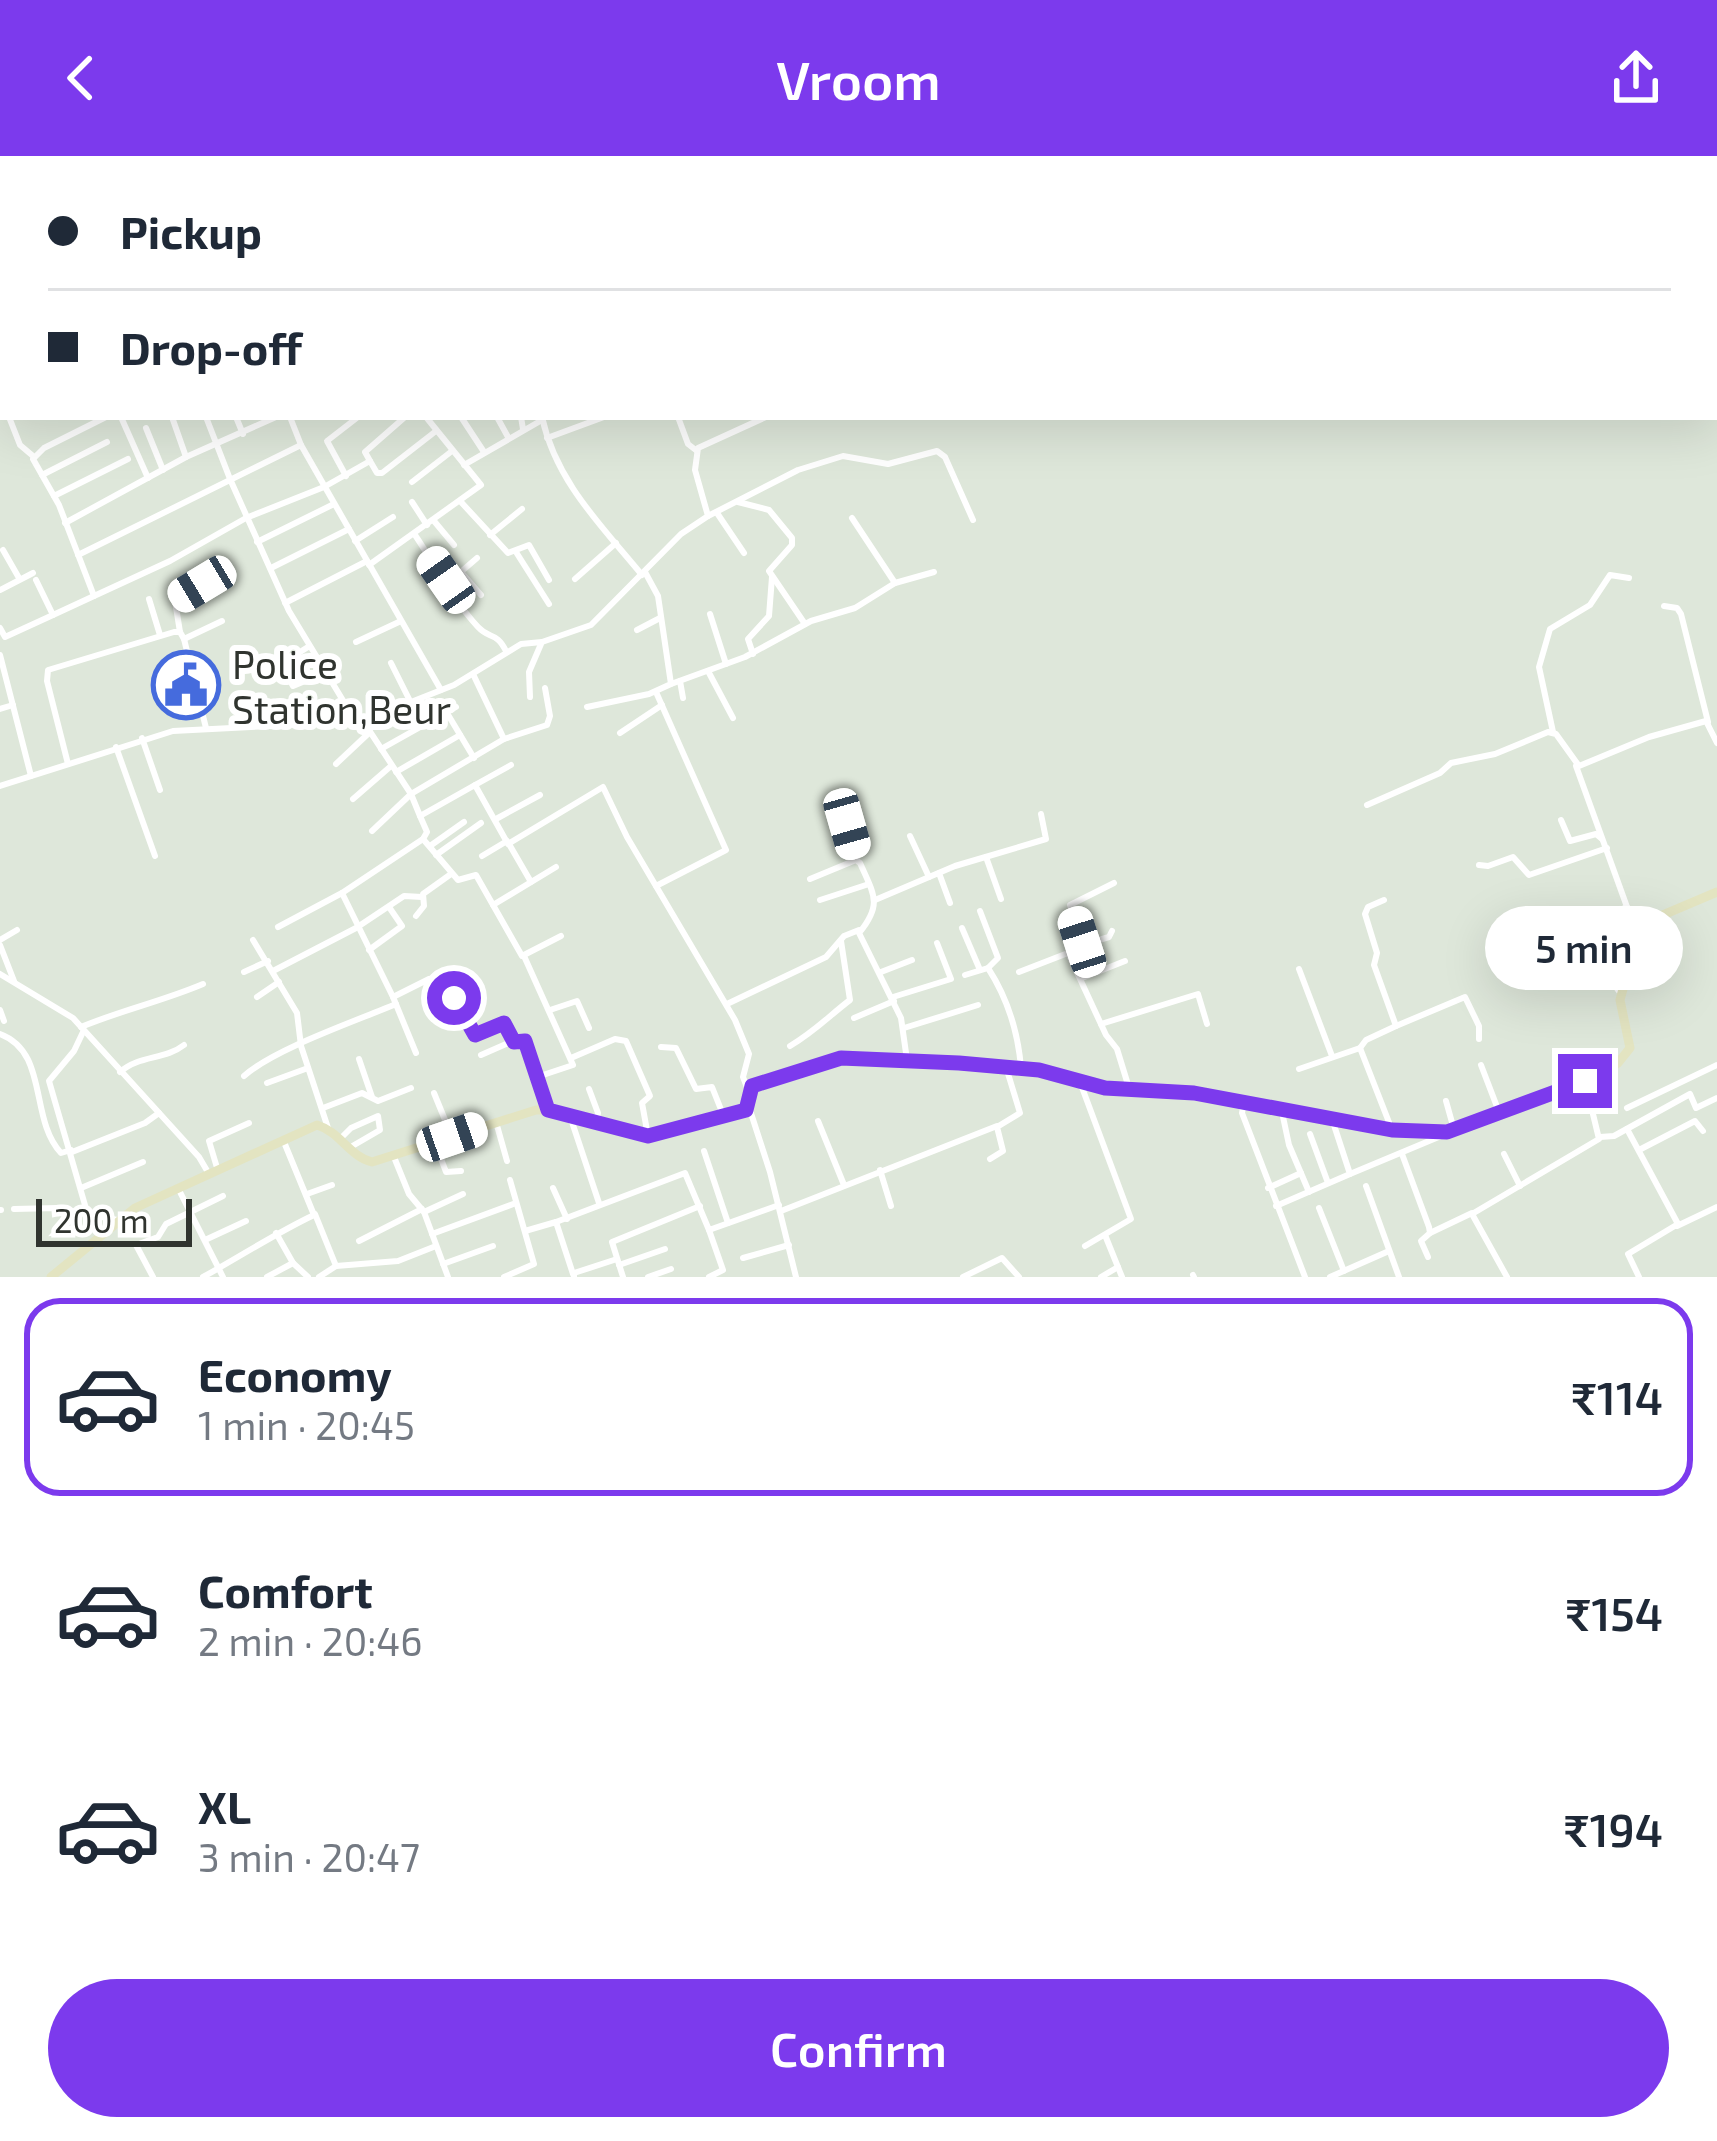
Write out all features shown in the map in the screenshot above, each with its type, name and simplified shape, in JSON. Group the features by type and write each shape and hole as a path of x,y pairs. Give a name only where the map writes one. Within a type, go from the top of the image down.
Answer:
{"street":[{"path":"10,420 20,446 33,456 53,496 94,596"},
{"path":"33,456 100,420"},
{"path":"123,420 148,478"},
{"path":"173,420 186,457"},
{"path":"207,420 246,518 308,647 411,794 428,832 342,893 278,928"},
{"path":"237,420 243,434"},
{"path":"65,524 186,457 270,420"},
{"path":"291,420 324,487 441,690"},
{"path":"346,476 326,441 354,420"},
{"path":"399,420 365,452 377,473 436,431"},
{"path":"285,602 368,563 481,484 428,420"},
{"path":"463,420 484,452"},
{"path":"499,420 508,437"},
{"path":"522,420 523,429"},
{"path":"464,465 539,420"},
{"path":"542,420 579,500 656,587 683,698"},
{"path":"547,438 596,420"},
{"path":"679,420 688,444 697,451"},
{"path":"697,451 746,420"},
{"path":"148,424 164,470"},
{"path":"42,475 107,442"},
{"path":"76,556 301,445"},
{"path":"412,482 452,451"},
{"path":"697,451 695,470 713,515 744,553"},
{"path":"0,786 142,738 206,728 359,721 411,703 473,674 521,644 591,625 681,534 798,470 843,456 889,464 937,451 945,457 974,520"},
{"path":"53,496 128,459"},
{"path":"0,628 2,640 370,461"},
{"path":"412,502 454,545"},
{"path":"461,502 508,554 529,545 549,580"},
{"path":"738,502 769,510 792,538 792,545 771,565 769,616 748,639 752,653"},
{"path":"257,542 334,504"},
{"path":"490,535 522,509"},
{"path":"355,541 393,517"},
{"path":"852,518 895,583"},
{"path":"270,568 349,529"},
{"path":"414,534 443,588 478,628 499,637 506,651"},
{"path":"574,578 616,543"},
{"path":"3,550 20,579"},
{"path":"516,552 549,604"},
{"path":"443,588 477,558"},
{"path":"461,572 481,595"},
{"path":"587,707 656,692 752,653 805,624 855,608 895,583 934,572"},
{"path":"1629,578 1610,575 1593,602 1559,621 1549,631 1539,667 1553,732 1576,766 1639,930"},
{"path":"0,590 34,577 53,615"},
{"path":"772,577 805,624"},
{"path":"202,584 176,601 206,728"},
{"path":"149,599 160,635"},
{"path":"1664,606 1680,612 1717,743"},
{"path":"710,614 726,664"},
{"path":"637,630 660,618"},
{"path":"68,764 48,670 222,621"},
{"path":"356,642 401,621"},
{"path":"530,697 529,672 542,642"},
{"path":"308,647 281,664 282,670 296,686 324,673"},
{"path":"0,656 32,776"},
{"path":"392,663 411,703"},
{"path":"708,671 733,718"},
{"path":"473,674 504,739"},
{"path":"372,831 411,794 504,739 550,722 545,688"},
{"path":"656,692 727,850 656,886"},
{"path":"0,709 13,705"},
{"path":"620,734 662,705"},
{"path":"381,749 456,707"},
{"path":"447,713 474,758"},
{"path":"1576,766 1649,737 1712,722"},
{"path":"336,764 370,732"},
{"path":"1367,805 1440,773 1450,763 1495,754 1553,732"},
{"path":"353,800 394,769 460,735"},
{"path":"142,738 160,790"},
{"path":"116,746 155,856"},
{"path":"420,816 511,765"},
{"path":"475,785 531,882"},
{"path":"482,856 603,787 727,1004 749,1054 743,1075 749,1107 796,1277"},
{"path":"495,819 541,795"},
{"path":"875,900 939,873 1046,839 1041,814"},
{"path":"1561,820 1571,842 1596,834 1606,845"},
{"path":"430,846 464,821"},
{"path":"436,855 481,823"},
{"path":"790,1046 816,1031 819,1022 850,1000 840,945 872,920 875,900 847,824"},
{"path":"910,836 929,877"},
{"path":"423,838 458,880 476,874 550,1010 573,1064 537,1077"},
{"path":"1479,865 1513,857 1529,875 1606,845"},
{"path":"986,857 1001,899"},
{"path":"811,879 857,860"},
{"path":"493,905 556,868"},
{"path":"939,873 950,903"},
{"path":"273,971 356,928 404,896 422,898 451,874"},
{"path":"1082,945 1070,905 1114,883"},
{"path":"820,900 869,884"},
{"path":"1275,1207 1450,1131 1585,1081 1618,1063 1629,1051 1621,994 1639,930 1651,920 1717,892"},
{"path":"342,893 416,1053"},
{"path":"416,916 424,906 422,898"},
{"path":"1384,900 1368,907 1365,914 1377,952 1373,965 1396,1026"},
{"path":"368,950 402,926 389,907"},
{"path":"1537,962 1602,935 1603,917 1627,907"},
{"path":"965,975 998,958 980,911"},
{"path":"962,928 1012,1018 1021,1068"},
{"path":"14,982 0,942 17,930"},
{"path":"727,1004 826,957 841,938 856,931"},
{"path":"856,931 893,999 904,1028 907,1060"},
{"path":"1019,972 1108,937 1112,931"},
{"path":"524,956 561,936"},
{"path":"253,940 297,1013 301,1046 328,1128"},
{"path":"854,1018 951,979 938,943"},
{"path":"1068,953 1117,1048 1129,1088"},
{"path":"881,972 912,960"},
{"path":"244,972 268,961"},
{"path":"1082,978 1125,962"},
{"path":"1299,968 1332,1056"},
{"path":"0,974 69,1014 214,1173"},
{"path":"244,1076 259,1064 394,1001 429,979"},
{"path":"1610,979 1621,994"},
{"path":"257,997 279,982"},
{"path":"87,1212 49,1081 74,1051 82,1030 122,1010 162,1002 203,984"},
{"path":"1101,1024 1198,994 1207,1024"},
{"path":"1299,1069 1360,1048 1366,1040 1465,997 1479,1026 1479,1039"},
{"path":"454,998 473,1034 504,1023 513,1042"},
{"path":"550,1010 577,1001 589,1028"},
{"path":"904,1028 978,1005"},
{"path":"0,1010 4,1021"},
{"path":"0,1034 17,1043 32,1067 42,1117 61,1153 145,1123 158,1113"},
{"path":"571,1058 615,1039 626,1041 650,1096 642,1103 648,1136"},
{"path":"481,1055 525,1041 548,1110"},
{"path":"120,1072 133,1062 170,1054 184,1045"},
{"path":"662,1047 676,1048 696,1089 712,1087 724,1117"},
{"path":"1360,1048 1392,1130"},
{"path":"748,1090 841,1058 907,1060 1046,1071 1080,1082 1244,1102 1392,1130 1450,1131"},
{"path":"359,1059 373,1100"},
{"path":"1627,1108 1717,1064"},
{"path":"1481,1065 1499,1114"},
{"path":"709,1230 998,1126 1020,1113 1006,1067"},
{"path":"267,1083 308,1068"},
{"path":"1585,1081 1600,1137"},
{"path":"1080,1082 1131,1219 1085,1246"},
{"path":"1669,1086 1675,1100"},
{"path":"323,1108 362,1093 373,1100 411,1088"},
{"path":"589,1089 598,1113 594,1125"},
{"path":"434,1093 452,1137"},
{"path":"1428,1257 1421,1240 1430,1233 1600,1137 1628,1129 1690,1094 1696,1108 1717,1098"},
{"path":"1244,1102 1243,1113 1268,1188 1305,1277"},
{"path":"1446,1102 1450,1131"},
{"path":"51,1277 117,1220 177,1187 317,1125 344,1135 362,1160 372,1162 548,1110 648,1136 749,1107"},
{"path":"1281,1108 1284,1129 1309,1192"},
{"path":"344,1135 379,1116 380,1130 352,1146"},
{"path":"570,1116 599,1203"},
{"path":"1332,1119 1351,1174"},
{"path":"818,1120 844,1185"},
{"path":"1639,1150 1696,1121 1703,1131"},
{"path":"496,1122 507,1161"},
{"path":"214,1173 208,1141 249,1123"},
{"path":"990,1159 1003,1152 998,1126"},
{"path":"1628,1129 1677,1226"},
{"path":"1310,1134 1328,1183"},
{"path":"282,1139 336,1266"},
{"path":"435,1143 448,1174 461,1171"},
{"path":"704,1151 728,1223"},
{"path":"1402,1154 1430,1233"},
{"path":"1504,1154 1520,1186"},
{"path":"394,1157 410,1194 423,1210 448,1277"},
{"path":"81,1188 143,1162"},
{"path":"880,1170 891,1206"},
{"path":"525,1231 685,1173 723,1270 709,1277"},
{"path":"1268,1188 1300,1173"},
{"path":"504,1277 534,1264 510,1180"},
{"path":"307,1194 332,1185"},
{"path":"1366,1186 1399,1277"},
{"path":"177,1187 223,1277"},
{"path":"553,1188 567,1219"},
{"path":"359,1241 463,1194"},
{"path":"153,1277 136,1245 158,1237 163,1226 223,1196"},
{"path":"432,1234 516,1203"},
{"path":"623,1277 612,1242 700,1206"},
{"path":"1639,1277 1628,1254 1717,1207"},
{"path":"14,1209 57,1208 117,1220"},
{"path":"1318,1208 1344,1271"},
{"path":"1472,1213 1507,1277"},
{"path":"203,1277 315,1214"},
{"path":"205,1240 246,1220"},
{"path":"556,1222 573,1275 665,1249"},
{"path":"276,1233 293,1263 308,1277"},
{"path":"1101,1277 1119,1271 1105,1235"},
{"path":"743,1258 789,1244"},
{"path":"319,1277 336,1266 398,1261 436,1246"},
{"path":"443,1264 493,1246"},
{"path":"1330,1277 1388,1251"},
{"path":"963,1277 1002,1258 1019,1277"},
{"path":"267,1277 293,1263"},
{"path":"649,1277 671,1269"}],"place":[{"name":"Police Station,Beur","path":"186,685"}],"route":[{"path":"454,998 475,1035 504,1023 514,1042 525,1041 548,1110 648,1136 746,1110 752,1086 850,1057 1039,1070 1105,1088 1194,1093 1425,1133 1447,1132 1585,1081"}]}
